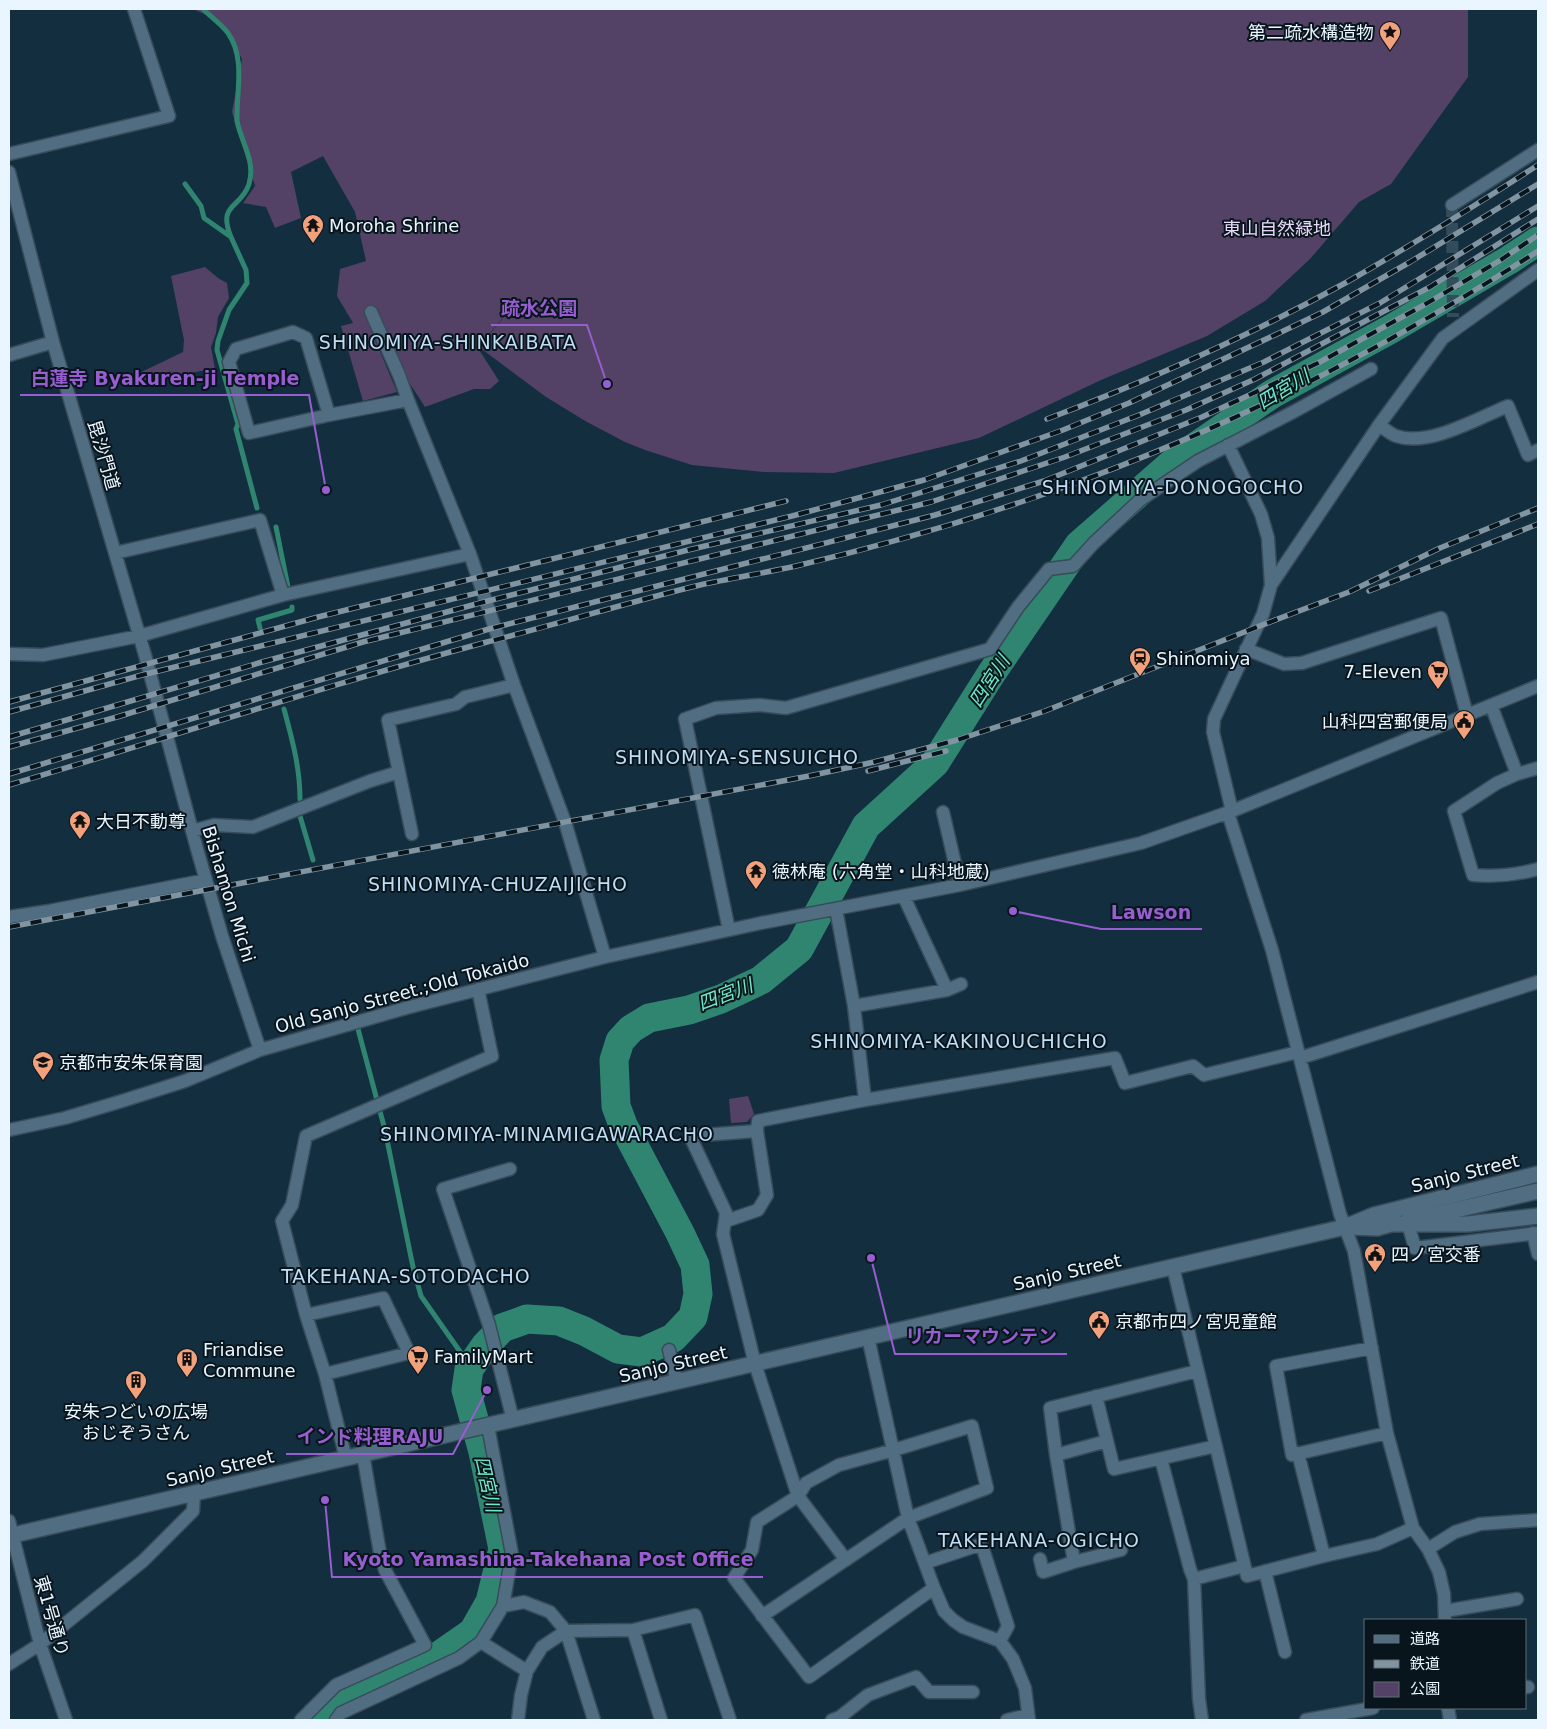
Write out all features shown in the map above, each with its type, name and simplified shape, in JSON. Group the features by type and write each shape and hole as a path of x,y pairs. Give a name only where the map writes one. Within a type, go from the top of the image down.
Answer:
{"main road":[{"name":"Sanjo Street","path":"10,1531 194,1494 1345,1227 1374,1215 1538,1174"},
{"path":"1391,1224 1538,1192"},
{"name":"Sanjo Street","path":"1345,1227 1377,1228 1391,1224 1468,1224 1538,1216"}],"street":[{"path":"9,154 169,116 134,9"},
{"path":"1452,205 1538,150"},
{"name":"毘沙門道","path":"9,172 53,342 139,636 192,831"},
{"path":"1517,1599 1445,1616 1444,1594 1439,1572 1428,1549 1413,1528 1387,1434 1354,1251 1340,1214 1270,943 1230,812 1213,732 1214,720 1263,614 1271,585 1379,425 1453,323 1538,270"},
{"path":"371,312 399,375 470,554 514,685 565,822 605,957"},
{"path":"329,415 306,338 293,332 236,349 229,362 249,433 408,400"},
{"path":"9,355 53,342"},
{"path":"729,930 685,719 716,708 759,704 786,708 990,649 1018,607 1049,569 1073,566 1094,543 1140,500 1198,461 1371,369"},
{"path":"1379,425 1396,436 1419,439 1438,435 1508,406 1528,455 1538,450"},
{"path":"1228,445 1261,514 1268,538 1271,585"},
{"path":"115,554 260,520 283,595"},
{"path":"9,654 43,655 139,636 283,595 470,554"},
{"path":"1246,649 1284,664 1302,663 1441,618 1467,715"},
{"path":"412,834 388,720 456,704 465,697 514,685"},
{"path":"865,1100 854,1006 832,909 904,897 1141,843 1230,812 1538,686"},
{"path":"1491,705 1517,774"},
{"path":"1538,768 1517,774 1497,783 1454,811 1474,875 1518,874 1538,869"},
{"path":"192,831 214,825 253,827 399,772"},
{"path":"943,812 960,885"},
{"name":"Bishamon Michi","path":"192,831 222,936 260,1050"},
{"path":"9,917 206,880"},
{"path":"904,897 946,990"},
{"name":"Old Sanjo Street.;Old Tokaido","path":"9,1130 66,1118 122,1101 185,1081 260,1050 406,1008 605,957 832,909"},
{"path":"726,1221 758,1210 767,1195 757,1131 758,1121 865,1100 1115,1058 1124,1083 1193,1066 1204,1075 1299,1055 1538,982"},
{"path":"854,1006 946,990 961,984"},
{"path":"346,1458 325,1374 306,1315 282,1221 292,1205 306,1136 492,1056 478,989"},
{"path":"757,1131 690,1136 726,1213 724,1234 755,1364 798,1496 846,1560"},
{"path":"510,1169 443,1189 489,1325 513,1420"},
{"path":"1408,1224 1415,1248 1535,1233 1538,1254"},
{"path":"1173,1267 1247,1576 1377,1544 1413,1528"},
{"path":"306,1315 383,1298 409,1353 325,1374"},
{"path":"868,1338 908,1518 944,1611 963,1627 1000,1642 1012,1658 1025,1688 1029,1718 1007,1720"},
{"path":"1372,1348 1276,1366 1292,1455 1387,1434"},
{"path":"669,1350 677,1382"},
{"path":"1074,1562 1050,1408 1197,1371"},
{"path":"1096,1396 1114,1469 1216,1446"},
{"path":"336,1720 341,1713 459,1658 481,1642 503,1606 512,1554 486,1426"},
{"path":"762,1616 908,1518 987,1488 972,1426 839,1465 806,1483 798,1496 757,1522 752,1550 734,1578 762,1616 808,1677 934,1588"},
{"path":"1056,1455 1108,1441"},
{"path":"1298,1453 1324,1556"},
{"path":"301,1720 336,1685 425,1645 385,1570 380,1553 363,1454"},
{"path":"1161,1459 1194,1580 1199,1699 1202,1720"},
{"path":"9,1664 40,1644 143,1561 193,1511 194,1494"},
{"path":"1428,1549 1456,1532 1480,1524 1538,1520"},
{"name":"東1号通り","path":"10,1531 40,1644 66,1720"},
{"path":"925,1563 976,1546 983,1549 1008,1626 1000,1642"},
{"path":"1040,1559 1043,1572 1121,1550"},
{"path":"1194,1580 1244,1566"},
{"path":"1265,1571 1285,1652"},
{"path":"503,1606 524,1602 550,1612 566,1631 594,1720"},
{"path":"518,1720 521,1695 527,1671 542,1647 566,1631 633,1630 695,1615 730,1720"},
{"path":"633,1630 661,1720"},
{"path":"481,1642 527,1671"},
{"path":"832,1720 840,1717 868,1695 916,1677 929,1692 972,1692"},
{"path":"1306,1720 1367,1709"}],"green space":[{"name":"東山自然緑地","path":"193,9 1468,9 1468,77 1391,184 1359,202 1310,259 1265,301 1207,336 1101,380 979,438 834,473 765,472 692,465 645,450 587,422 546,397 479,347 522,295 479,346 476,345 499,381 490,389 474,389 425,407 375,330 371,330 397,392 363,401 341,326 353,323 337,296 340,269 366,261 355,212 323,156 291,172 301,218 275,228 266,207 243,203 255,186 232,112 242,59 220,21"},
{"path":"205,267 227,283 229,298 218,317 216,333 211,347 215,369 130,382 127,379 183,352 184,340 171,276"},
{"path":"748,1096 754,1114 747,1122 731,1123 729,1099"}],"waterway":[{"path":"203,9 228,33 234,43 239,76 237,121 251,167 251,176 245,192 228,212 227,226 231,237"},
{"path":"185,184 201,206 204,218 231,237 246,270 247,283 229,310 218,341 217,350 238,424 236,429 257,508"},
{"name":"四宮川","path":"313,1720 316,1715 343,1694 440,1655 473,1632 490,1602 503,1549 483,1452 466,1390 469,1369 485,1346 502,1328 527,1319 559,1321 584,1331 618,1349 642,1352 673,1338 693,1317 698,1294 695,1265 623,1125 616,1106 614,1060 620,1041 631,1029 649,1018 689,1010 721,999 761,980 799,949 866,826 935,763 991,674 1079,545 1175,461 1272,394 1391,329 1538,241"},
{"path":"276,527 288,587"},
{"path":"260,628 258,620 292,610 292,607"},
{"path":"284,709 297,764 300,799"},
{"path":"300,816 313,860"},
{"path":"358,1029 385,1130 413,1267 421,1296 461,1353 469,1369"}],"tunnel":[{"path":"1452,205 1453,317"}],"railway":[{"path":"1047,419 1124,389 1200,356 1311,302 1420,239 1538,165"},
{"path":"9,712 142,675 792,516 924,480 1063,430 1129,403 1323,312 1410,262 1538,184"},
{"path":"9,737 262,662 480,603 688,550 881,505 1021,461 1139,415 1264,362 1380,303 1538,206"},
{"path":"9,747 117,717 363,642 931,502 1065,457 1186,410 1255,379 1430,287 1538,219"},
{"path":"9,774 489,629 935,515 1044,481 1202,417 1318,363 1424,305 1499,261 1538,235"},
{"path":"9,785 427,659 712,582 796,566 854,552 940,528 1024,501 1158,451 1289,392 1415,325 1538,251"},
{"path":"9,702 318,617 786,501"},
{"path":"9,927 809,776 874,762 957,740 1045,711 1349,592 1440,548 1538,508"},
{"path":"1369,591 1538,524"},
{"path":"868,771 946,751"}],"place":[{"name":"第二疏水構造物","path":"1390,51"},
{"name":"Moroha Shrine","path":"313,244"},
{"name":"疏水公園","path":"607,384"},
{"name":"白蓮寺 Byakuren-ji Temple","path":"326,490"},
{"name":"Shinomiya","path":"1140,677"},
{"name":"7-Eleven","path":"1438,690"},
{"name":"山科四宮郵便局","path":"1464,740"},
{"name":"大日不動尊","path":"80,840"},
{"name":"徳林庵 (六角堂・山科地蔵)","path":"756,890"},
{"name":"Lawson","path":"1013,911"},
{"name":"京都市安朱保育園","path":"43,1081"},
{"name":"リカーマウンテン","path":"871,1258"},
{"name":"四ノ宮交番","path":"1375,1273"},
{"name":"京都市四ノ宮児童館","path":"1099,1340"},
{"name":"FamilyMart","path":"418,1375"},
{"name":"Friandise Commune","path":"187,1378"},
{"name":"インド料理RAJU","path":"487,1390"},
{"name":"安朱つどいの広場 おじぞうさん","path":"136,1400"},
{"name":"Kyoto Yamashina-Takehana Post Office","path":"325,1500"}],"district":[{"name":"SHINOMIYA-SHINKAIBATA","path":"448,342"},
{"name":"SHINOMIYA-DONOGOCHO","path":"1173,487"},
{"name":"SHINOMIYA-SENSUICHO","path":"737,757"},
{"name":"SHINOMIYA-CHUZAIJICHO","path":"498,884"},
{"name":"SHINOMIYA-KAKINOUCHICHO","path":"959,1041"},
{"name":"SHINOMIYA-MINAMIGAWARACHO","path":"547,1134"},
{"name":"TAKEHANA-SOTODACHO","path":"406,1276"},
{"name":"TAKEHANA-OGICHO","path":"1039,1540"}]}
